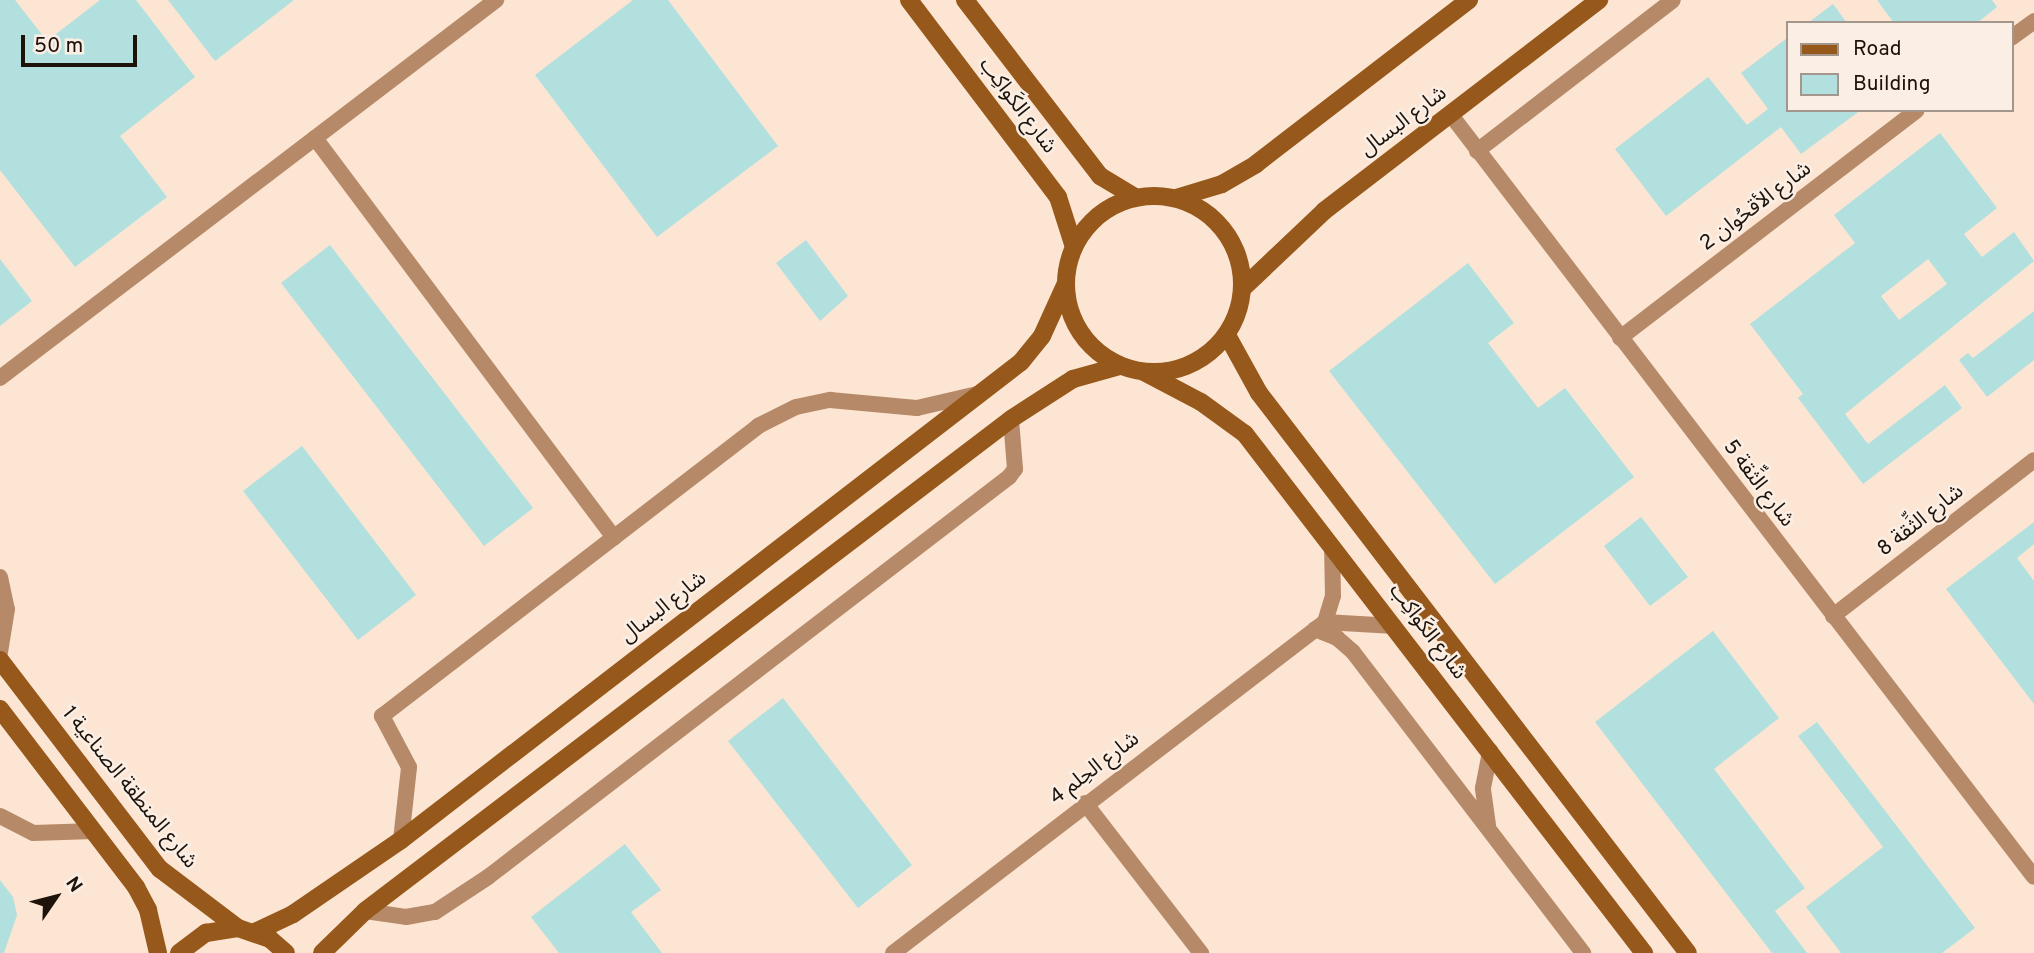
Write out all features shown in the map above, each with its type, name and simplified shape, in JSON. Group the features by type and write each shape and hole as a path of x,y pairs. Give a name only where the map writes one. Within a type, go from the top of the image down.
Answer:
{"street":[{"path":"0,378 496,0"},
{"name":"شارع الكَواكِب","path":"909,0 1058,197 1074,247"},
{"name":"شارع الكَواكِب","path":"965,0 1100,176 1135,197"},
{"path":"1176,198 1198,207 1225,231 1241,264 1243,288 1227,335 1191,365 1144,372 1120,366 1102,355 1081,332 1068,304 1066,283 1074,247 1098,215 1135,197 1176,198 1222,184 1256,164 1469,0"},
{"name":"شارع البسال","path":"1243,288 1324,211 1599,0"},
{"path":"1477,151 1673,0"},
{"path":"2013,37 2034,21"},
{"name":"شارع الأقحُوان 2","path":"1620,338 1914,112"},
{"name":"شارع الثِّقة 5","path":"1451,115 2034,877"},
{"path":"316,138 614,537"},
{"name":"شارع البسال","path":"179,953 206,933 246,930 293,914 401,840 1021,362 1042,335 1066,283"},
{"name":"شارع الكَواكِب","path":"1227,335 1259,393 1688,953"},
{"path":"321,953 365,911 1011,419 1073,379 1120,366"},
{"name":"شارع الكَواكِب","path":"1144,372 1201,402 1245,434 1644,953"},
{"path":"401,840 410,768 382,716 758,426 796,407 830,400 917,408 979,394"},
{"path":"365,911 406,917 435,912 488,877 1009,477 1016,469 1011,419"},
{"name":"شارع الثِّقة 8","path":"1833,616 2034,460"},
{"path":"1320,625 1333,596 1332,546"},
{"path":"0,576 7,609 0,652"},
{"path":"1320,625 1394,626"},
{"path":"1320,625 1353,652 1583,953"},
{"name":"شارع الحِلم 4","path":"893,953 1320,625"},
{"name":"شارع المنطقة الصناعية 1","path":"0,660 160,869 246,930 286,953"},
{"path":"0,709 94,831 148,910 158,953"},
{"path":"1489,830 1483,788 1490,751"},
{"path":"1085,803 1201,953"},
{"path":"0,816 33,833 94,831"}],"shaded area":[{"path":"0,0 2034,0 2034,953 0,953"}],"building":[{"path":"0,0 15,0 47,41 100,0 136,0 195,77 120,136 167,197 75,267 0,170"},
{"path":"168,0 294,0 215,61"},
{"path":"633,0 668,0 778,146 657,237 535,75"},
{"path":"1877,0 1992,0 1997,7 1980,21 1893,21"},
{"path":"1833,4 1846,21 1811,21"},
{"path":"1786,39 1786,112 1858,112 1801,154 1781,127 1666,216 1615,149 1708,77 1747,125 1768,109 1741,73"},
{"path":"1940,133 1997,208 1964,234 1982,257 2014,232 2034,261 1845,414 1868,444 1945,385 1962,408 1863,484 1798,398 1803,394 1750,324 1855,243 1834,215","holes":["1928,259 1947,284 1899,320 1881,296"]},
{"path":"806,240 848,296 820,321 776,263"},
{"path":"330,245 533,508 484,546 281,283"},
{"path":"0,259 32,301 0,326"},
{"path":"1468,263 1514,323 1488,343 1538,408 1565,388 1634,477 1495,584 1329,371"},
{"path":"2034,311 2034,360 1987,397 1959,360 1968,353 1973,358"},
{"path":"302,446 416,595 358,640 243,491"},
{"path":"1641,517 1688,577 1650,606 1604,546"},
{"path":"2034,522 2034,544 2017,558 2034,581 2034,704 1946,589"},
{"path":"1713,631 1779,718 1714,769 1805,888 1775,911 1807,953 1772,953 1595,722"},
{"path":"783,698 912,865 858,908 728,741"},
{"path":"1817,722 1975,928 1942,953 1841,953 1806,907 1883,847 1798,736"},
{"path":"625,844 661,890 631,912 662,953 559,953 531,917"},
{"path":"0,880 13,897 17,915 4,953 0,953"}]}
